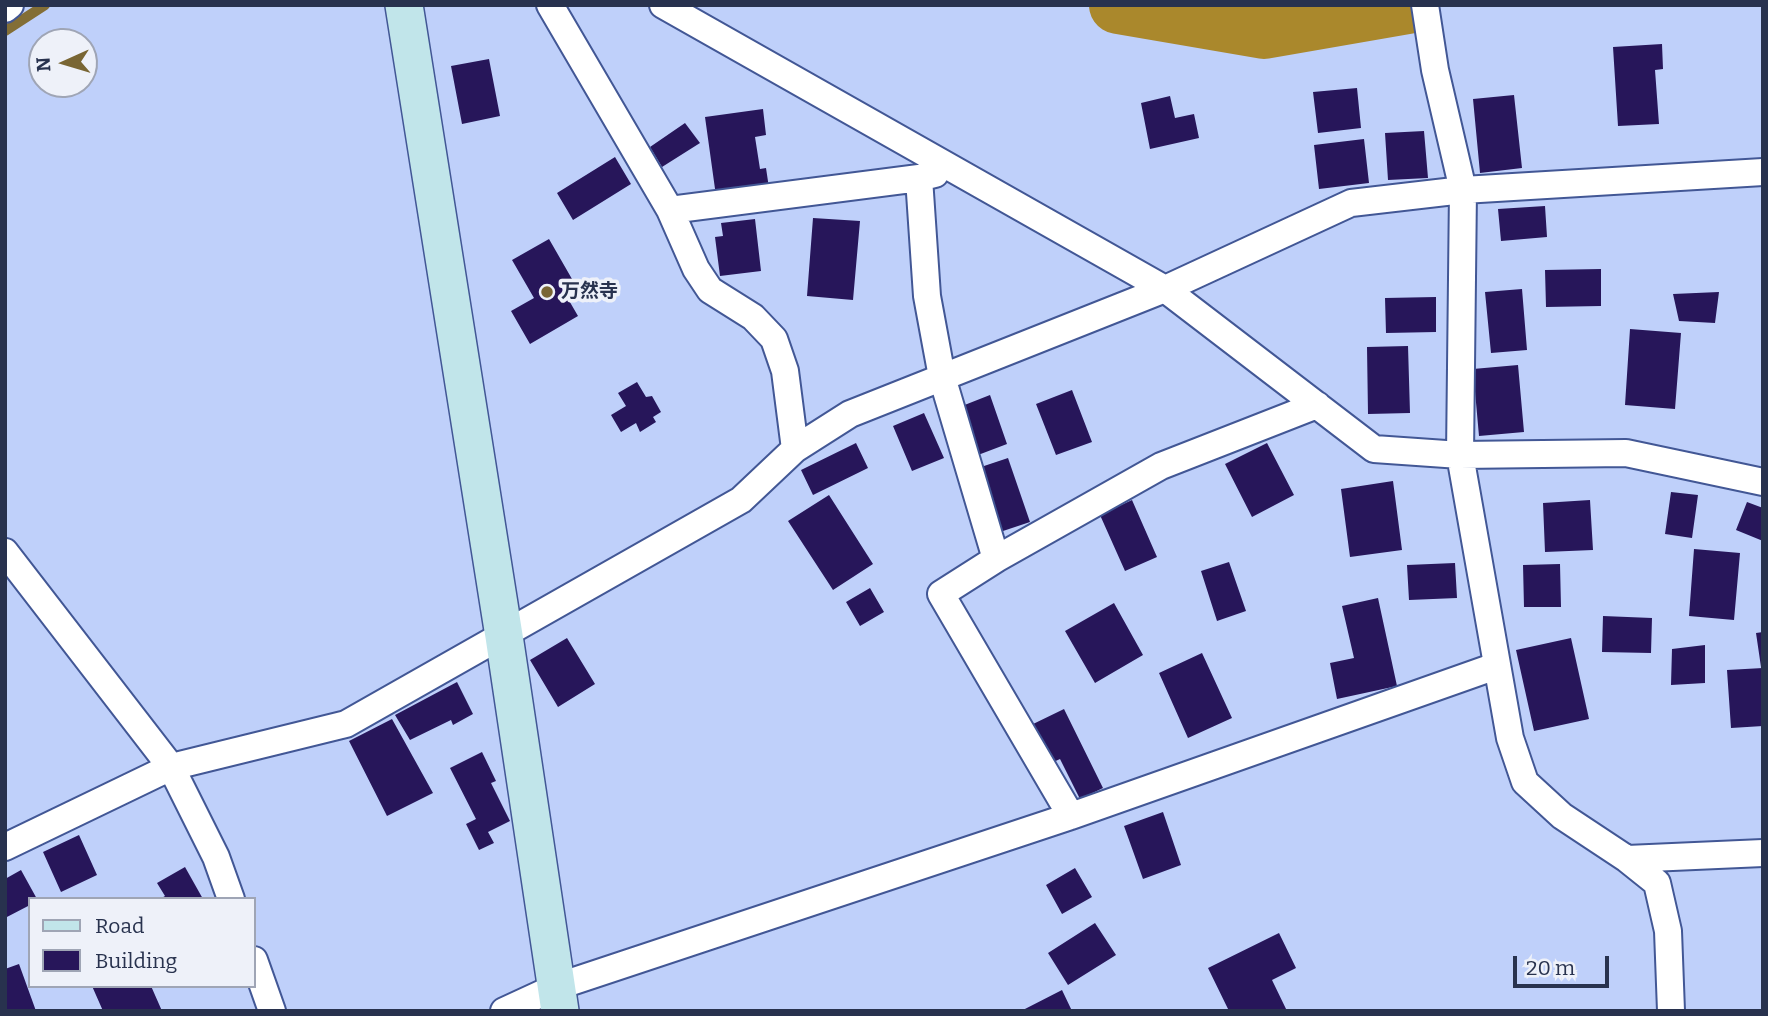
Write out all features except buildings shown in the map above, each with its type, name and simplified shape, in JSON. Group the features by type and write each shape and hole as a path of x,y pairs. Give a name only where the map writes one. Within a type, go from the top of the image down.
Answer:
{"street":[{"path":"5,9 10,5"},
{"path":"404,5 504,636 558,999"},
{"path":"550,5 670,210 696,269 710,290 753,317 774,339 785,371 795,449"},
{"path":"663,5 1165,289 1374,449 1460,454 1626,453 1763,482"},
{"path":"1425,5 1435,70 1463,190 1460,454 1510,738 1525,782 1562,816 1627,859 1657,883 1668,931 1671,1011"},
{"path":"670,210 919,178 952,169"},
{"path":"5,847 171,767 346,724 741,500 795,449 850,414 1165,289 1352,203 1463,190 1763,173"},
{"path":"919,178 927,296 942,377 996,559"},
{"path":"1071,816 941,594 996,559 1161,466 1317,405"},
{"path":"5,552 171,767 216,857 230,897"},
{"path":"504,1011 558,999 1496,666"},
{"path":"1627,859 1763,853"},
{"path":"256,966 272,1011"}],"waterway":[{"path":"5,31 45,5"},
{"path":"1118,5 1264,30 1408,5"}],"place":[{"name":"万然寺","path":"547,292"}]}
